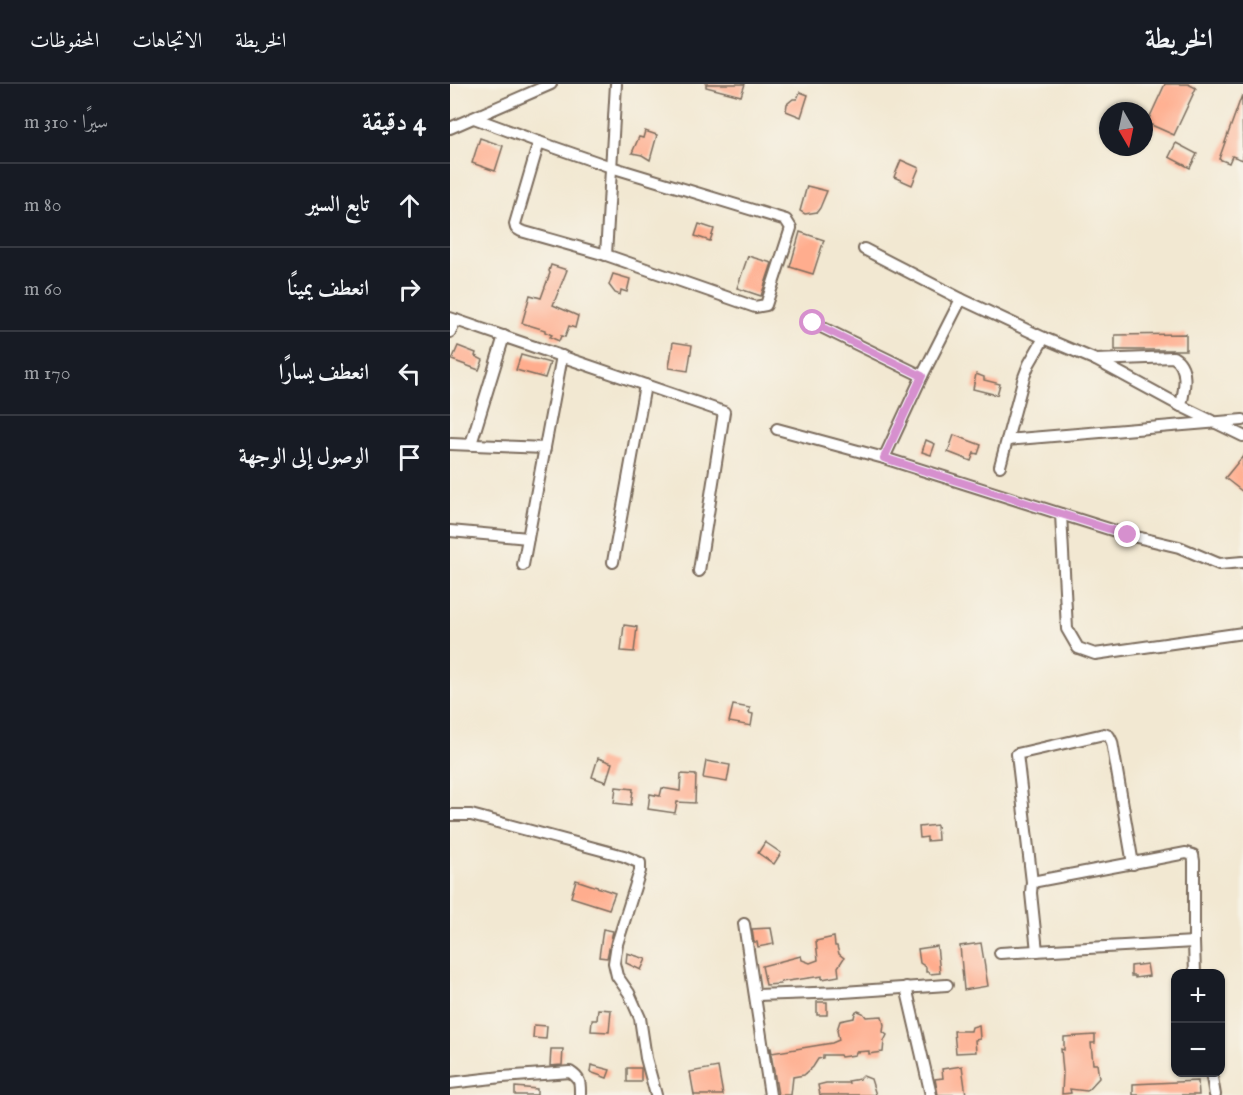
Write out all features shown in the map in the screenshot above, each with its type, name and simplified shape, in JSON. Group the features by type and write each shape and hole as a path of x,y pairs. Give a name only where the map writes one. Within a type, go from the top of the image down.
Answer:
{"street":[{"path":"606,255 616,84"},
{"path":"450,129 544,85"},
{"path":"474,118 611,168 786,220 790,228 766,305 755,307 606,255 516,228 515,224 539,142"},
{"path":"864,249 961,299 1096,360 1181,406 1243,436"},
{"path":"884,458 961,299"},
{"path":"450,332 453,319 724,412 699,571"},
{"path":"813,323 922,376"},
{"path":"471,444 504,336"},
{"path":"1000,466 1024,377 1044,338"},
{"path":"523,565 562,356"},
{"path":"1096,360 1173,357 1178,360 1184,372 1181,406"},
{"path":"613,562 645,385"},
{"path":"1007,440 1243,420"},
{"path":"777,429 884,458 1128,535 1179,548 1219,564 1243,562"},
{"path":"450,444 545,447"},
{"path":"1061,514 1067,629 1078,648 1095,654 1243,633"},
{"path":"450,531 528,538"},
{"path":"1037,951 1032,882 1017,754 1104,734 1109,736 1112,742 1133,864"},
{"path":"450,814 471,815 624,855 640,863 640,871 617,944 614,963 617,976 629,993 640,1018 646,1058 656,1095"},
{"path":"1032,882 1186,853 1192,855 1194,861 1195,969"},
{"path":"744,924 771,1095"},
{"path":"1000,953 1194,942"},
{"path":"756,995 947,985"},
{"path":"906,987 931,1095"},
{"path":"450,1083 570,1072 577,1076 580,1082 580,1095"},
{"path":"1212,1077 1215,1095"}],"building":[{"path":"706,84 745,84 741,96 706,87"},
{"path":"1165,84 1188,84 1196,88 1174,135 1153,126 1153,110"},
{"path":"800,92 808,95 801,117 786,111 787,104 797,99"},
{"path":"1242,95 1243,160 1232,156 1229,163 1219,159"},
{"path":"645,131 657,135 650,160 632,153 639,137 643,138"},
{"path":"480,138 503,146 495,171 472,163"},
{"path":"1176,143 1197,154 1190,168 1169,157"},
{"path":"901,160 919,168 912,185 894,177"},
{"path":"807,186 827,191 817,212 805,214 800,211"},
{"path":"699,224 714,229 710,241 695,236"},
{"path":"800,232 824,240 813,274 790,267"},
{"path":"748,256 772,263 761,296 737,288"},
{"path":"551,265 567,270 553,305 578,316 575,328 569,326 565,337 561,336 559,341 550,337 552,335 545,330 522,323 530,295 541,298"},
{"path":"613,274 630,279 627,292 621,290 620,295 615,293 609,285"},
{"path":"1186,334 1186,350 1115,350 1115,335"},
{"path":"673,342 692,345 688,371 669,368"},
{"path":"458,346 476,353 475,356 483,360 479,370 452,360"},
{"path":"521,355 550,363 545,378 516,370"},
{"path":"976,374 984,377 984,380 1000,384 997,395 973,389"},
{"path":"954,435 981,445 978,454 974,453 971,461 948,452"},
{"path":"926,440 935,444 931,455 922,452"},
{"path":"1243,456 1243,492 1225,478"},
{"path":"624,625 637,627 634,652 621,651"},
{"path":"733,705 750,708 749,713 753,714 751,726 729,722"},
{"path":"598,758 612,763 606,782 592,777"},
{"path":"706,761 730,765 727,782 703,778"},
{"path":"681,774 696,775 695,803 677,802 675,813 648,809 650,794 660,796 662,788 680,791"},
{"path":"616,787 633,789 631,805 614,803"},
{"path":"937,825 938,840 927,841 927,837 920,838 919,827"},
{"path":"765,842 781,853 774,864 758,853"},
{"path":"576,880 615,893 609,909 571,897"},
{"path":"771,928 774,944 758,947 757,942 754,942 752,929"},
{"path":"603,929 613,931 607,958 599,957"},
{"path":"834,937 835,946 844,958 838,967 839,976 822,979 822,976 766,985 762,966 801,956 802,960 810,963 818,960 816,941"},
{"path":"981,943 988,986 964,990 960,946"},
{"path":"937,946 940,973 930,974 920,963 918,949"},
{"path":"627,953 646,959 641,970 626,963"},
{"path":"1147,964 1149,976 1135,978 1131,976 1131,966"},
{"path":"817,1002 827,1002 827,1015 817,1015"},
{"path":"598,1009 611,1010 609,1032 591,1031 592,1020 597,1020"},
{"path":"858,1011 866,1017 882,1016 883,1032 887,1035 883,1052 869,1054 869,1051 856,1052 855,1055 841,1057 840,1055 823,1055 823,1058 818,1059 804,1075 793,1077 791,1095 778,1095 770,1048 772,1053 832,1043 839,1040 837,1030 840,1021 854,1018"},
{"path":"534,1025 547,1026 546,1039 533,1038"},
{"path":"979,1025 980,1039 975,1040 976,1052 956,1053 954,1031 971,1031 972,1027"},
{"path":"1095,1035 1095,1043 1091,1043 1093,1064 1097,1064 1099,1078 1087,1091 1070,1089 1071,1093 1062,1094 1061,1049 1064,1050 1064,1037"},
{"path":"551,1049 563,1049 562,1065 550,1066"},
{"path":"591,1065 610,1070 607,1078 590,1072"},
{"path":"962,1066 966,1095 938,1095 935,1079 943,1078 942,1069"},
{"path":"718,1067 723,1095 694,1095 690,1072"},
{"path":"627,1068 641,1068 641,1082 627,1082"},
{"path":"863,1076 871,1079 876,1095 820,1095 818,1085 849,1083 848,1081 860,1079"},
{"path":"1198,1081 1199,1095 1133,1095 1133,1084"},
{"path":"515,1087 537,1089 537,1095 515,1095"}],"route":[{"path":"813,323 922,376 884,458 1128,535"}]}
